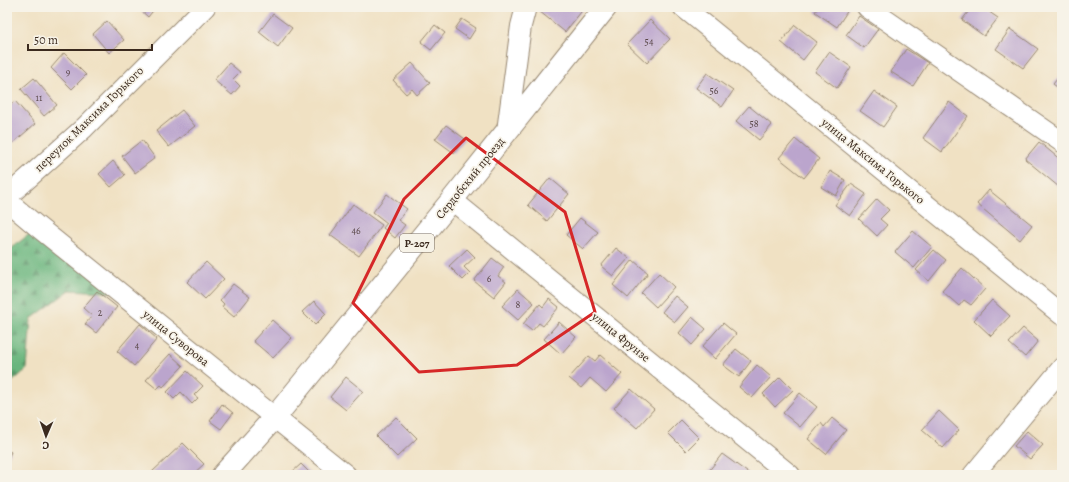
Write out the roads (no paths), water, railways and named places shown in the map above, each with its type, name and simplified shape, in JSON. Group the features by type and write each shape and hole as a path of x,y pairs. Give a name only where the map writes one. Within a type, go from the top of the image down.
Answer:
{"main road":[{"name":"Сердобский проезд","path":"222,475 275,417 452,200 606,7"}],"street":[{"name":"переулок Максима Горького","path":"7,197 84,128 205,7"},
{"path":"507,131 521,26 526,7"},
{"name":"улица Максима Горького","path":"683,7 1062,315"},
{"path":"867,7 1062,142"},
{"name":"улица Фрунзе","path":"452,200 790,475"},
{"name":"улица Суворова","path":"7,201 38,228 346,475"},
{"path":"973,475 1062,368"}]}
